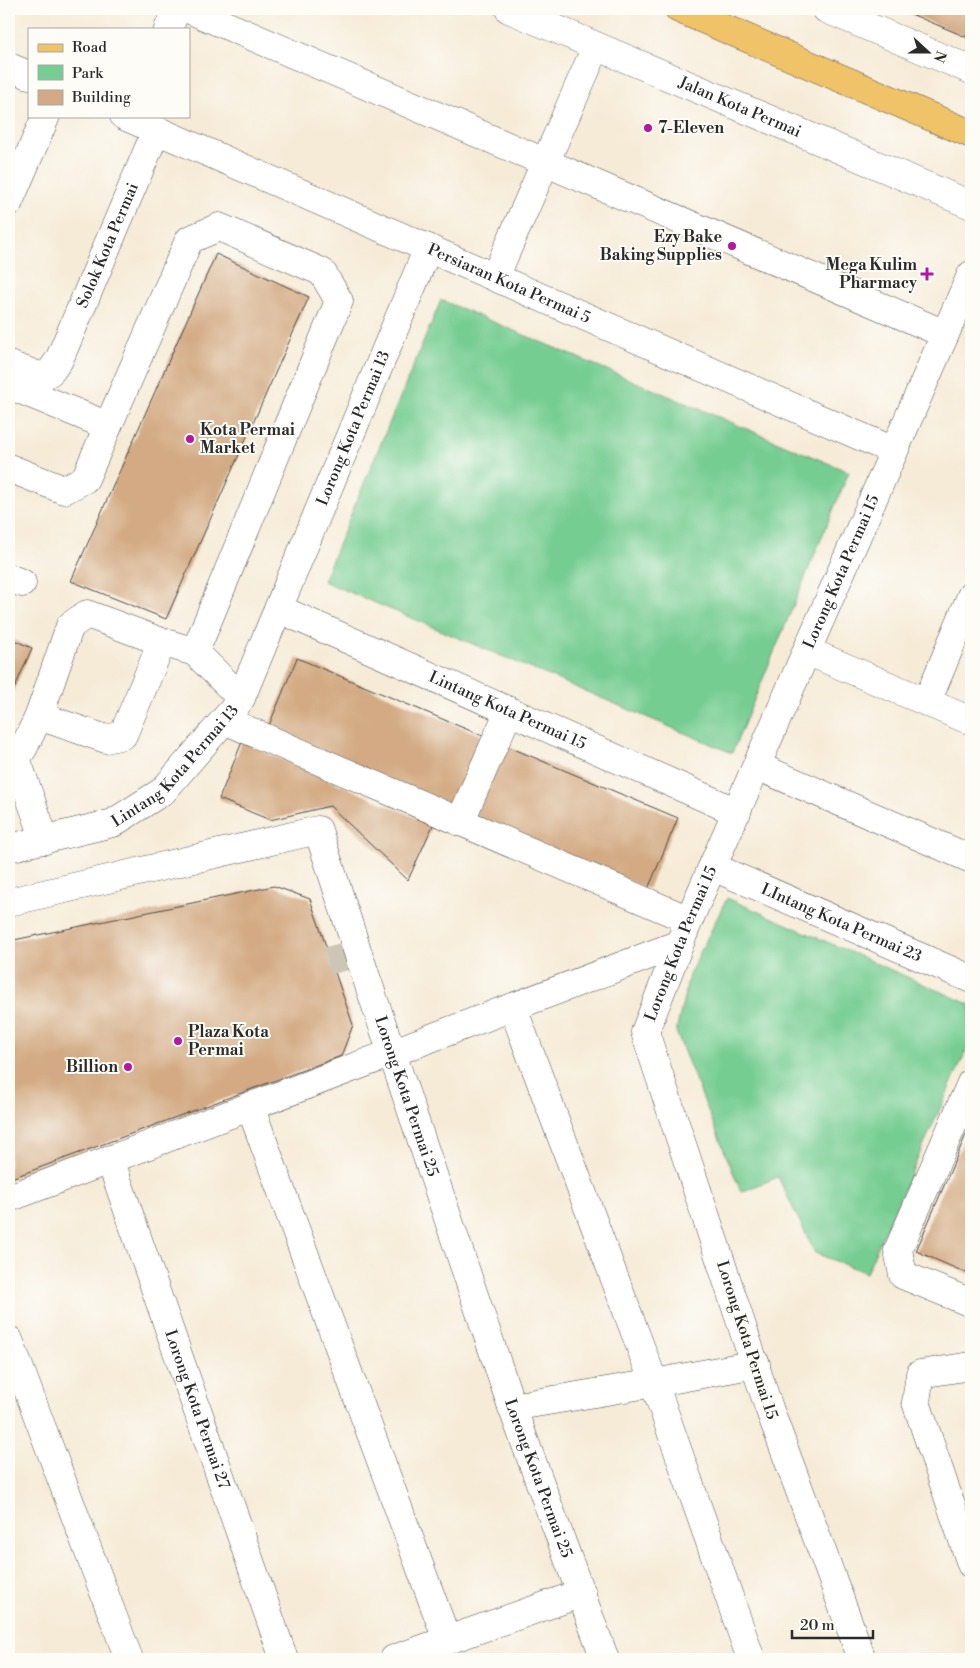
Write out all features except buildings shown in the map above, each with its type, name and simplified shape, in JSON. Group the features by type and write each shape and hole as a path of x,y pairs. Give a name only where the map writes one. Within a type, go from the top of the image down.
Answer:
{"main road":[{"path":"679,9 971,134"}],"street":[{"path":"168,28 177,9"},
{"path":"188,9 945,334"},
{"name":"Jalan Kota Permai","path":"509,9 971,205"},
{"path":"826,9 971,70"},
{"path":"495,277 596,47"},
{"path":"9,67 28,75"},
{"path":"9,202 45,118"},
{"name":"Persiaran Kota Permai 5","path":"130,118 156,131 894,451"},
{"name":"Solok Kota Permai","path":"9,365 42,377 51,371 59,360 156,131"},
{"path":"9,468 64,490 85,480 189,240 219,227 322,272 339,301 194,652"},
{"name":"Lorong Kota Permai 13","path":"279,609 428,248"},
{"name":"Lorong Kota Permai 15","path":"862,1659 769,1408 645,1032 684,932 971,274"},
{"path":"9,385 108,426"},
{"path":"927,702 971,596"},
{"name":"Lintang Kota Permai 13","path":"9,848 113,823 163,791 241,698 279,609"},
{"name":"Lintang Kota Permai 15","path":"279,609 737,812"},
{"path":"45,840 12,757 23,749 39,716 70,626 87,614 194,652 241,698"},
{"path":"39,716 106,738 123,735 162,642"},
{"path":"807,651 971,721"},
{"path":"460,822 509,710"},
{"path":"224,720 460,822 684,932"},
{"path":"757,766 971,859"},
{"name":"Lorong Kota Permai 25","path":"9,902 318,830 512,1407 605,1659"},
{"name":"LIntang Kota Permai 23","path":"712,867 971,979"},
{"path":"9,1198 392,1052 513,1008 684,932"},
{"path":"513,1008 654,1383 751,1659"},
{"path":"971,1082 898,1250 903,1275 971,1303"},
{"path":"250,1106 447,1640"},
{"name":"Lorong Kota Permai 27","path":"110,1159 284,1659"},
{"path":"9,1340 129,1659"},
{"path":"512,1407 756,1364"},
{"path":"971,1366 920,1374 916,1402 971,1564"},
{"path":"394,1659 582,1593"}],"green space":[{"path":"441,300 849,472 732,753 323,581"},
{"path":"727,898 971,1005 971,1040 866,1273 815,1253 778,1177 741,1192 676,1032 689,975"}],"tunnel":[{"path":"327,961 358,953"}],"place":[{"name":"7-Eleven","path":"648,128"},
{"name":"Ezy Bake Baking Supplies","path":"732,246"},
{"name":"Mega Kulim Pharmacy","path":"927,274"},
{"name":"Kota Permai Market","path":"190,439"},
{"name":"Plaza Kota Permai","path":"178,1041"},
{"name":"Billion","path":"128,1067"}]}
